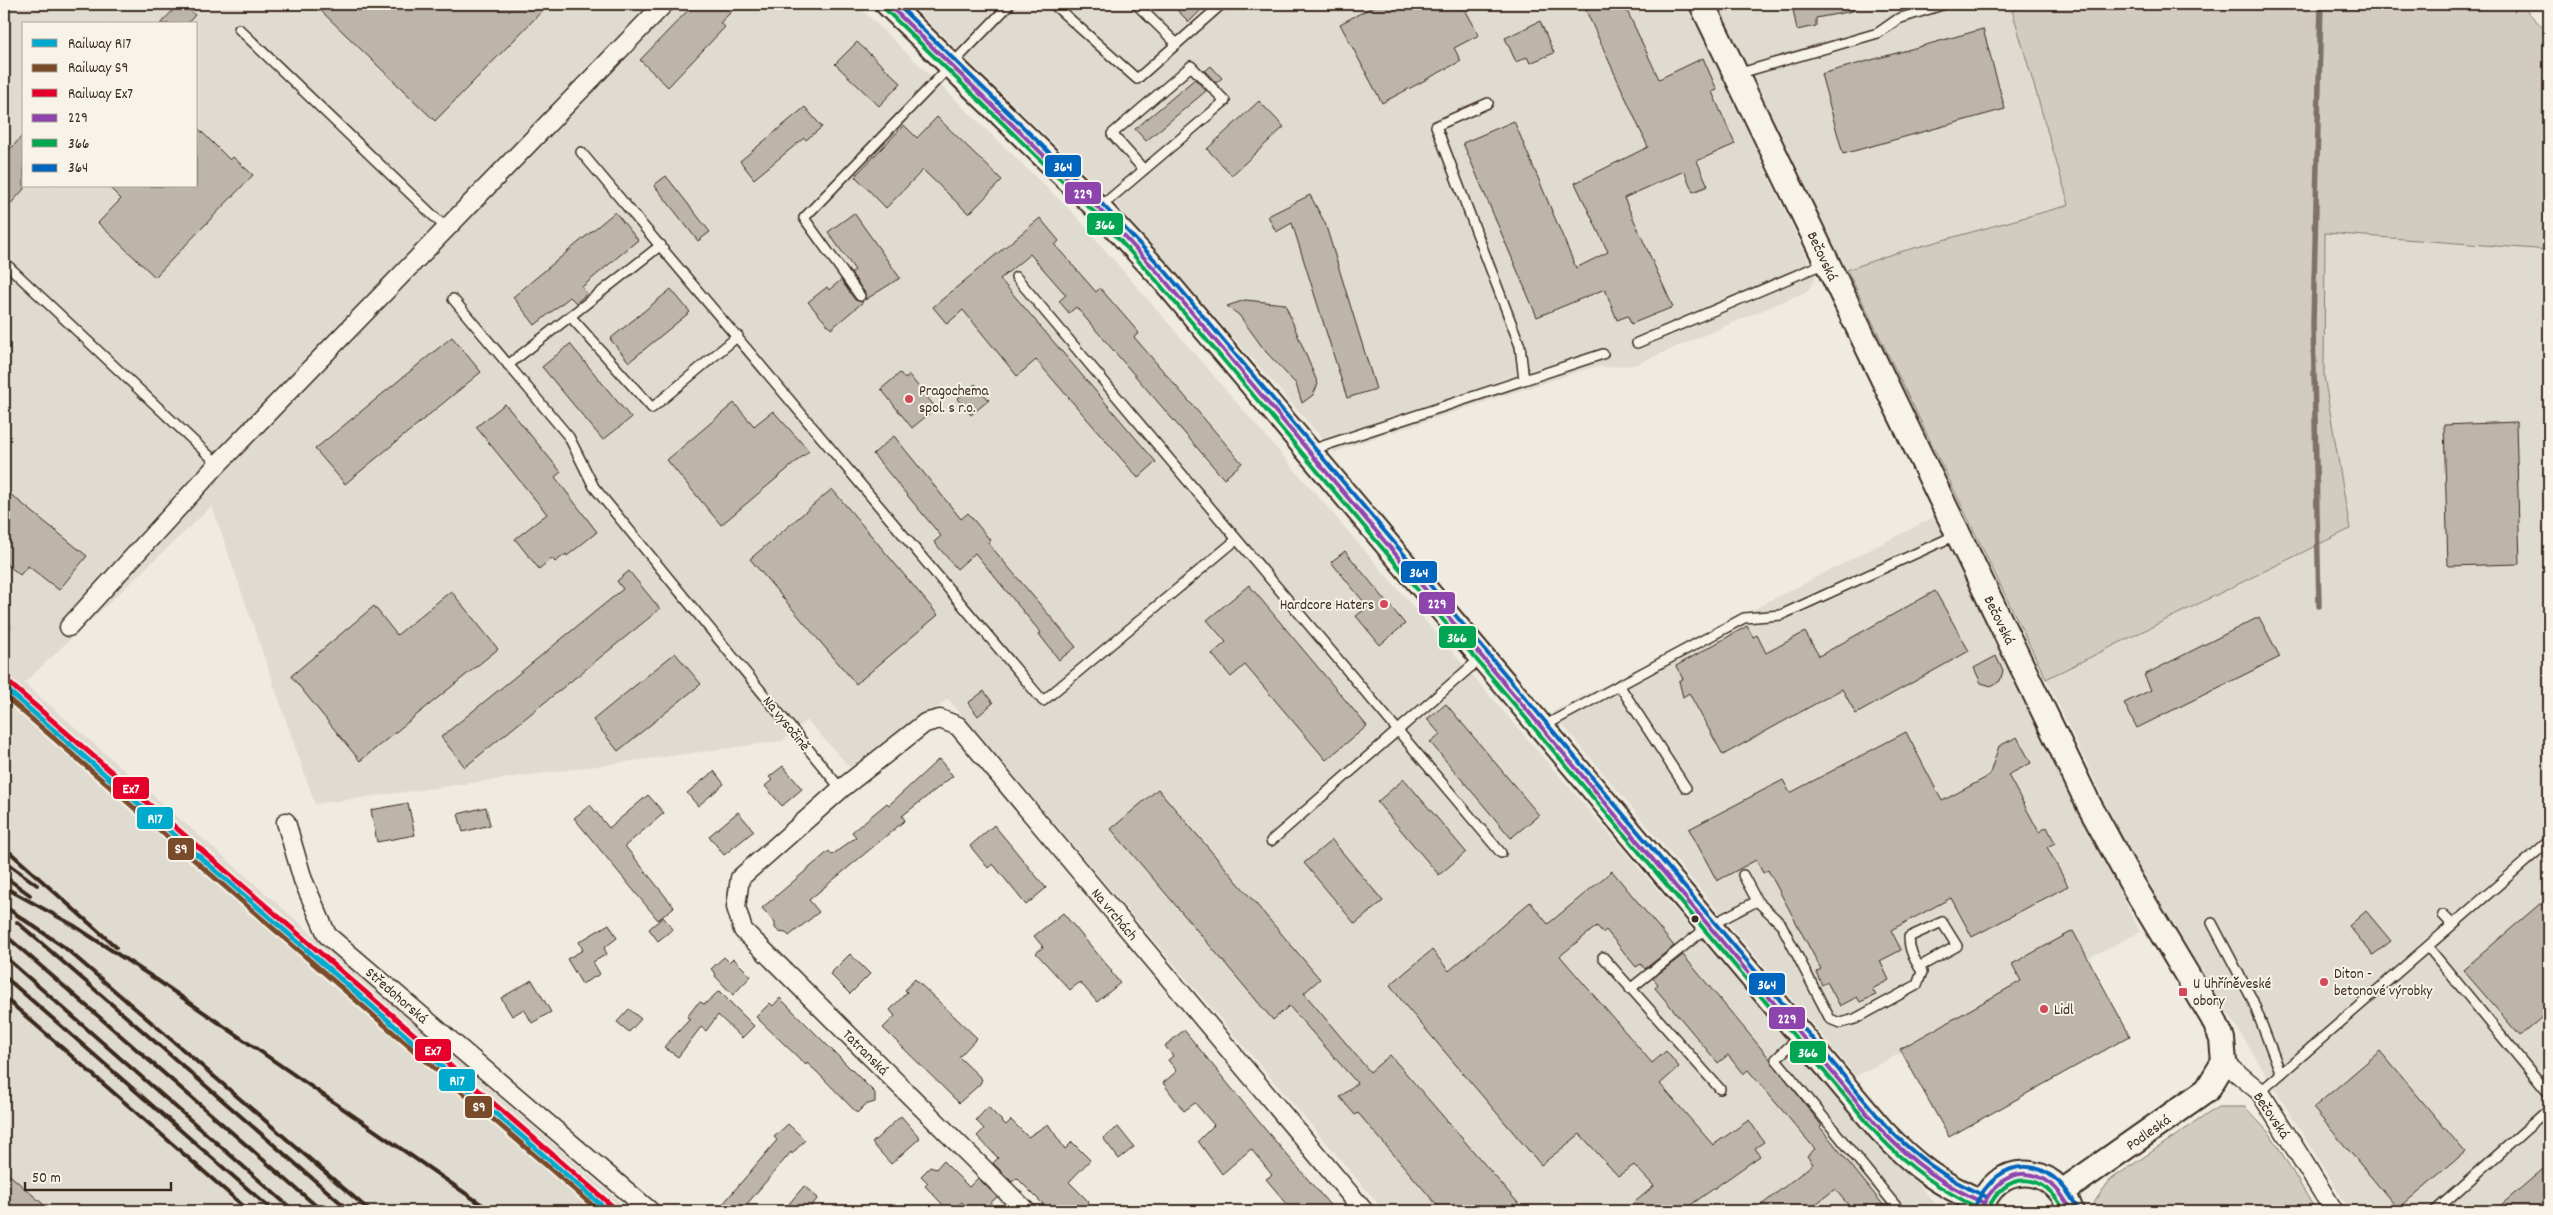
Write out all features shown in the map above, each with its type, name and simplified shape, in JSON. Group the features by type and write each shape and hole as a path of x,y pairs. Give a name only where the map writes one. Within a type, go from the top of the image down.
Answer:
{"main road":[{"path":"888,4 1099,208 1161,276 1881,1130 1912,1162 1981,1207 1997,1183 2019,1174 2042,1177 2053,1182 2067,1202"},
{"name":"Bečovská","path":"1702,4 2089,805 2130,880 2213,1018 2222,1039 2224,1062"},
{"name":"Podleská","path":"2067,1202 2197,1098 2216,1077 2224,1062"}],"street":[{"path":"69,627 218,464 664,4"},
{"name":"Na vrchách","path":"841,789 925,723 940,719 958,726 1364,1211"},
{"name":"Tatranská","path":"841,789 740,878 736,907 743,930 1026,1211"},
{"name":"Středohorská","path":"286,822 302,880 327,935 650,1211"},
{"name":"Bečovská","path":"2224,1062 2260,1092 2334,1211"}],"lane":[{"path":"860,296 804,218 1010,4"},
{"path":"1053,4 1137,79 1222,4"},
{"path":"1136,4 1177,44"},
{"path":"1736,74 1878,33 1898,19 1945,4"},
{"path":"239,29 446,228"},
{"path":"1099,208 1144,170 1225,101 1191,66 1112,134 1144,170"},
{"path":"1488,103 1436,126 1520,346 1524,380"},
{"path":"581,152 738,336 1043,701 1236,540"},
{"path":"508,365 661,245"},
{"path":"4,262 218,464"},
{"path":"1636,343 1826,262"},
{"path":"1016,278 1501,853"},
{"name":"Na vysočině","path":"453,299 569,437 594,487 841,789"},
{"path":"570,316 652,408 738,336"},
{"path":"1308,451 1603,354"},
{"path":"1542,727 1744,618 1781,614 1958,534"},
{"path":"1271,841 1482,657"},
{"path":"1619,685 1686,788"},
{"path":"2260,1092 2549,841"},
{"path":"1743,875 1757,901 1781,924 1830,1019 1840,1023 1855,1020 1917,985 1922,972 1919,967 1909,950 1909,938 1942,922 1957,946 1919,967"},
{"path":"1630,989 1709,926 1757,901"},
{"path":"2444,915 2452,924"},
{"path":"2212,923 2252,999 2281,1074"},
{"path":"2428,948 2549,1094"},
{"path":"1603,957 1720,1089"},
{"path":"1801,1035 1776,1059 1900,1211"},
{"path":"2435,1211 2549,1109"}],"shaded area":[{"path":"4,4 856,4 1074,214 1841,1102 1943,1211 1384,1211 948,699 853,771 807,720 782,741 315,804 212,506 24,683 630,1211 4,1211"},
{"path":"910,4 1688,4 1816,277 1808,291 1634,365 1590,368 1347,447 1335,453 1115,203"},
{"path":"1716,4 2035,4 2012,11 2069,205 1889,255 1847,270 1741,62"},
{"path":"2035,4 2520,4 2549,34 2549,250 2325,233 2324,376 2350,529 2046,679 1847,270 1889,255 2069,205 2012,10"},
{"path":"2325,233 2549,250 2549,1211 2350,1211 2131,856 2046,679 2350,529 2324,376"},
{"path":"1934,517 2140,932 1856,1076 1552,712"},
{"path":"2218,1107 2245,1107 2271,1135 2316,1211 2088,1211 2110,1180"}],"building":[{"path":"179,4 184,4 195,15 189,22 162,22"},
{"path":"314,4 549,4 435,121"},
{"path":"694,4 739,4 720,23 725,27 668,87 640,60"},
{"path":"1171,4 1207,4 1189,22"},
{"path":"1378,4 1462,4 1479,35 1454,48 1461,61 1382,103 1340,24"},
{"path":"1583,4 1624,4 1659,79 1703,58 1717,90 1712,92 1735,144 1697,161 1708,186 1693,192 1684,171 1624,198 1673,307 1631,324 1628,316 1617,320 1605,289 1537,317 1463,143 1514,121 1576,268 1608,252 1575,183 1648,147"},
{"path":"1792,4 1852,4 1853,11 1816,18 1816,26 1797,30"},
{"path":"1540,21 1554,53 1530,63 1527,57 1516,62 1505,38"},
{"path":"1983,29 2005,109 1843,154 1821,74"},
{"path":"857,42 901,83 879,106 835,64"},
{"path":"1211,66 1222,78 1216,83 1205,71"},
{"path":"1195,79 1206,91 1146,141 1135,129"},
{"path":"1259,101 1284,127 1232,175 1207,149"},
{"path":"805,107 822,127 806,140 804,138 754,179 740,161"},
{"path":"937,117 1002,180 969,214 923,170 886,208 855,176 904,125 917,138"},
{"path":"198,128 230,160 233,157 253,175 155,277 98,223 121,199 110,188 198,188"},
{"path":"22,136 22,188 24,189 4,211 4,156"},
{"path":"666,176 710,232 698,241 654,185"},
{"path":"1310,195 1325,223 1376,389 1347,398 1292,223 1276,232 1268,216"},
{"path":"615,212 638,240 582,287 587,294 576,303 570,297 535,325 513,297"},
{"path":"854,213 900,278 865,300 865,293 851,273 855,270 828,232"},
{"path":"1040,218 1059,241 1055,245 1096,292 1100,288 1139,333 1134,337 1242,463 1224,479 1076,307 1069,313 1059,301 1066,295 1030,254 1000,279 1156,462 1138,478 1036,360 1017,376 963,310 947,324 933,307"},
{"path":"841,280 855,300 863,302 831,329 808,302 827,287 829,290"},
{"path":"671,289 690,312 629,362 610,339"},
{"path":"1245,300 1285,304 1318,384 1313,395 1302,403 1296,384 1266,352 1239,315 1227,306"},
{"path":"452,337 481,372 345,484 315,449"},
{"path":"570,344 631,418 603,440 542,367"},
{"name":"Pragochema spol. s r.o.","path":"900,373 905,379 909,375 936,408 912,428 881,389"},
{"path":"975,384 989,400 971,415 957,399"},
{"path":"734,403 754,426 773,411 809,451 721,525 667,460"},
{"path":"505,404 561,472 555,477 597,532 567,556 566,554 555,562 552,558 539,569 515,539 547,514 476,427"},
{"path":"2516,422 2520,564 2448,566 2444,425"},
{"path":"894,436 961,519 968,513 990,540 988,543 1076,647 1059,660 1039,634 1041,633 975,553 957,569 934,542 941,536 873,454"},
{"path":"4,489 87,556 59,590 28,566 20,575 4,562"},
{"path":"832,489 938,615 856,684 750,559"},
{"path":"1345,551 1405,624 1380,645 1356,616 1368,607 1331,562"},
{"path":"629,571 660,609 465,767 441,737 623,589 617,581"},
{"path":"1249,585 1367,726 1326,760 1245,665 1231,677 1212,654 1226,642 1207,620"},
{"path":"451,591 498,649 360,761 291,676 374,606 397,635"},
{"path":"1935,591 1969,651 1856,714 1842,689 1723,755 1689,693 1683,697 1679,681 1683,679 1676,666 1747,626 1753,637 1757,635 1766,653 1805,632 1819,656"},
{"path":"2259,617 2280,657 2137,728 2124,703 2151,690 2144,675"},
{"path":"675,653 701,684 618,751 593,720"},
{"path":"1996,656 2003,671 2000,681 1991,686 1981,683 1974,668"},
{"path":"984,691 993,703 978,716 968,703"},
{"path":"1446,704 1539,815 1511,838 1430,742 1440,734 1427,719"},
{"path":"1906,732 1942,801 1989,776 1999,746 2017,737 2031,763 2008,775 2039,832 2047,827 2055,843 2047,847 2068,886 1972,937 1951,898 1891,930 1901,950 1880,961 1889,980 1872,989 1876,995 1860,1002 1857,997 1840,1006 1827,982 1822,985 1816,972 1821,969 1768,870 1763,873 1756,860 1717,881 1689,829 1783,780 1790,793"},
{"path":"939,759 953,776 902,816 905,820 903,822 809,900 819,912 789,936 786,933 779,932 775,928 775,923 762,908 829,851 832,855 856,837 852,832 887,803 889,805"},
{"path":"783,766 802,789 782,806 765,786 772,780 769,777"},
{"path":"714,771 724,784 698,806 687,793"},
{"path":"1404,779 1466,852 1439,875 1377,802"},
{"path":"1158,789 1320,979 1304,993 1370,1072 1390,1055 1525,1211 1442,1211 1358,1113 1355,1115 1340,1097 1357,1083 1289,1006 1273,1020 1111,829"},
{"path":"648,795 664,813 625,846 674,907 658,920 574,818 590,805 609,828"},
{"path":"408,803 415,835 377,842 371,810"},
{"path":"486,807 490,825 463,832 458,814"},
{"path":"738,812 754,831 724,855 709,836"},
{"path":"994,825 1046,888 1026,905 993,864 988,868 970,846"},
{"path":"1332,840 1383,901 1355,924 1304,863"},
{"path":"1612,871 1674,946 1645,969 1641,964 1636,967 1606,930 1603,933 1597,926 1560,956 1652,1063 1666,1051 1679,1067 1660,1084 1713,1145 1749,1120 1764,1142 1755,1148 1760,1156 1682,1211 1624,1211 1654,1186 1634,1165 1618,1176 1580,1134 1541,1165 1390,985 1432,950 1449,971 1530,902 1548,924"},
{"path":"2549,896 2549,1011 2520,1036 2463,970"},
{"path":"2366,911 2391,941 2373,955 2349,926"},
{"path":"1063,913 1120,983 1097,1002 1080,982 1070,990 1036,953 1043,947 1034,936"},
{"path":"663,917 673,929 658,941 649,929"},
{"path":"609,924 617,938 604,948 607,954 593,962 600,974 582,984 567,959 583,950 579,942"},
{"name":"Lidl","path":"2073,931 2130,1036 1949,1137 1900,1049 2021,981 2012,964"},
{"path":"850,954 870,974 850,994 830,974"},
{"path":"1683,955 1770,1059 1822,1126 1820,1127 1888,1211 1853,1211 1835,1189 1807,1211 1754,1211 1813,1164 1807,1156 1815,1149 1748,1070 1743,1074 1728,1055 1718,1063 1655,988 1658,984 1653,978"},
{"path":"724,957 729,962 733,958 751,976 733,995 711,969"},
{"path":"915,979 977,1038 959,1057 982,1079 980,1084 959,1103 883,1028 895,1016 890,1010 907,992 905,990"},
{"path":"532,980 551,1012 532,1023 524,1009 512,1016 501,998"},
{"path":"719,991 754,1026 742,1038 718,1015 706,1031 701,1027 678,1057 664,1047 690,1019 687,1017 697,1004 700,1002 706,1003"},
{"path":"780,998 875,1093 875,1102 865,1105 857,1113 818,1073 807,1063 806,1065 756,1017 770,1003 773,1006"},
{"path":"629,1009 641,1019 629,1032 617,1022"},
{"path":"1184,1030 1335,1211 1293,1211 1266,1179 1272,1175 1251,1149 1222,1174 1198,1141 1214,1125 1195,1103 1184,1111 1163,1083 1177,1071 1168,1060 1173,1056 1165,1046"},
{"path":"2380,1051 2465,1152 2398,1209 2313,1108"},
{"path":"988,1107 1006,1125 1011,1120 1028,1137 1048,1124 1065,1149 1072,1142 1090,1160 1069,1182 1089,1202 1080,1211 1050,1211 1017,1178 1012,1182 993,1163 998,1158 977,1136 984,1129 976,1120"},
{"path":"901,1116 920,1138 891,1164 872,1143"},
{"path":"788,1124 805,1140 792,1154 791,1152 741,1211 717,1211 777,1140 774,1137"},
{"path":"1118,1127 1134,1147 1119,1159 1103,1138"},
{"path":"943,1161 969,1187 978,1178 997,1197 982,1211 971,1211 962,1202 952,1210 950,1207 947,1209 925,1186 928,1183 921,1176 930,1167 936,1169"},
{"path":"2549,1164 2549,1211 2494,1211"},
{"path":"4,1170 51,1211 4,1211"},
{"path":"804,1186 818,1198 807,1211 783,1211"}],"waterway":[{"path":"2319,606 2313,324 2321,4"}],"railway":[{"path":"4,847 116,947"},
{"path":"4,861 37,885"},
{"path":"4,876 30,895"},
{"path":"4,887 73,925 157,980 491,1211"},
{"path":"4,906 64,947 370,1211"},
{"path":"17,922 350,1211"},
{"path":"4,934 322,1211"},
{"path":"4,956 294,1211"},
{"path":"4,976 273,1211"},
{"path":"4,997 249,1211"}],"rail line":[{"name":"Ex7","path":"8,682 612,1206"},
{"name":"R17","path":"4,687 608,1211"},
{"name":"S9","path":"4,695 599,1211"}],"transit line":[{"name":"229","path":"888,4 1099,209 1161,276 1881,1130 1904,1152 1940,1180 1982,1202"},
{"name":"364","path":"897,4 1103,205 1166,272 1886,1126 1931,1166 1985,1196"},
{"name":"366","path":"884,8 1095,213 1156,280 1877,1134 1900,1157 1924,1176 1950,1193 1979,1208"},
{"name":"364","path":"1974,1208 1985,1190 1997,1177 2011,1169 2025,1167 2040,1170 2053,1177 2066,1190 2077,1208"},
{"name":"229","path":"1980,1211 1989,1195 2000,1183 2012,1176 2025,1174 2038,1176 2050,1183 2061,1195 2071,1211"},
{"name":"366","path":"1987,1211 1995,1197 2004,1188 2014,1182 2025,1180 2036,1182 2046,1188 2056,1198 2064,1211"}],"place":[{"name":"Pragochema spol. s r.o.","path":"909,399"},
{"name":"Hardcore Haters","path":"1384,604"},
{"name":"Diton - betonové výrobky","path":"2324,982"},
{"name":"U Uhříněveské obory","path":"2183,992"},
{"name":"Lidl","path":"2044,1009"}]}
